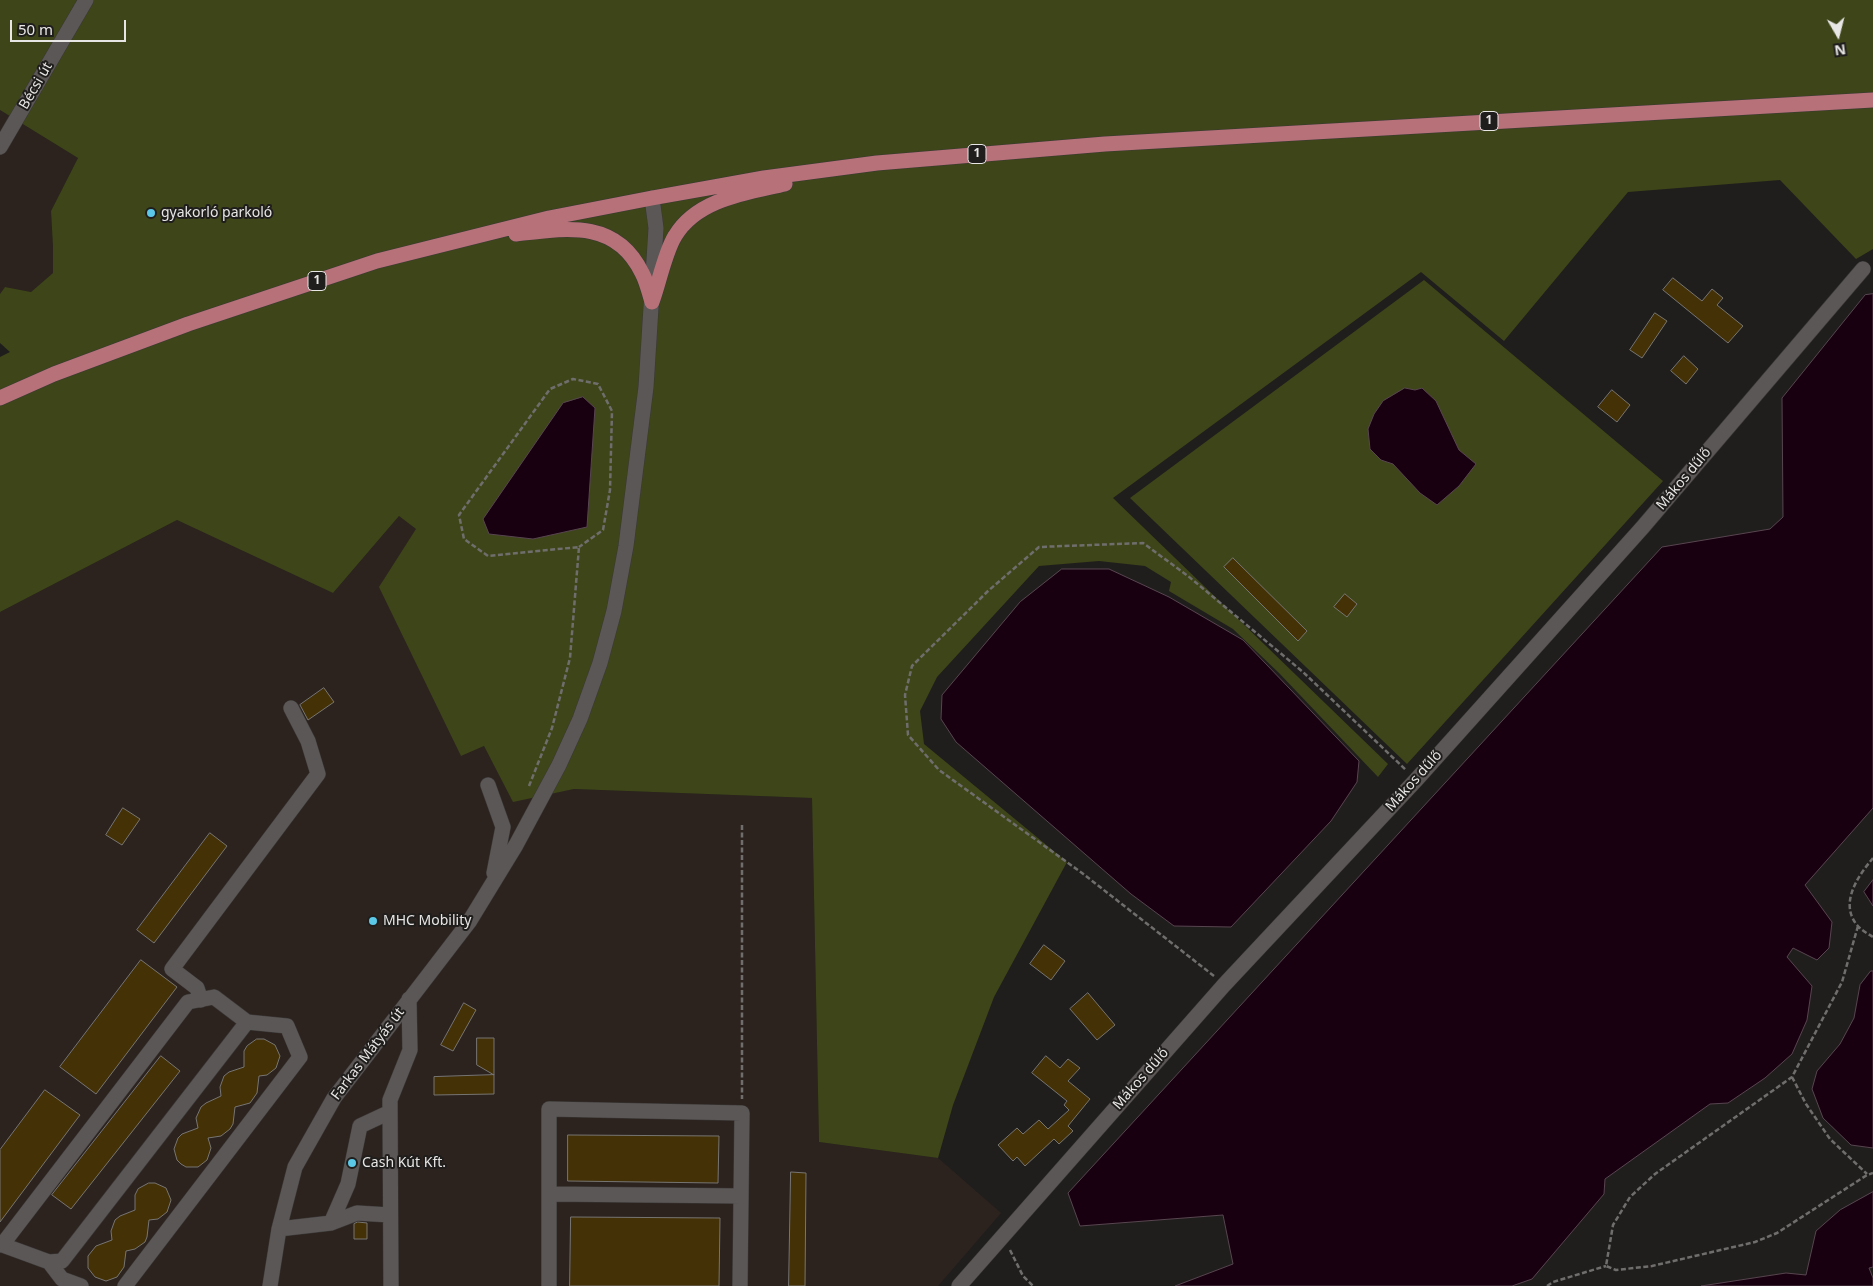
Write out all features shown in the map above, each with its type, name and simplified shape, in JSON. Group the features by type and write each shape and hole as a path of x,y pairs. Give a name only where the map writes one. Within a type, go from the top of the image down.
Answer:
{"main road":[{"name":"1","path":"0,398 54,374 188,324 377,261 448,242 553,224 608,206 764,178 878,162 1105,144 1873,100"},
{"path":"652,302 674,237 694,215 712,204 849,167"},
{"path":"553,224 596,232 608,237 626,249 642,273 652,302"}],"street":[{"name":"Bécsi út","path":"0,146 86,0"},
{"name":"Farkas Mátyás út","path":"270,1286 279,1229 295,1167 334,1098 470,922 516,845 559,765 580,719 600,663 614,611 626,546 645,397 656,228 652,198"},
{"name":"Mákos dűlő","path":"959,1286 1224,984 1416,780 1642,528 1863,269"},
{"path":"201,1000 197,988 172,969 318,774 308,741 291,708"},
{"path":"488,785 503,827 492,885"},
{"path":"125,1286 300,1058 287,1026 248,1022 214,997 188,1002 1,1244 49,1262 62,1261 248,1022"},
{"path":"391,1286 390,1100 410,1050 409,999"},
{"path":"549,1286 549,1109 742,1113 740,1286"},
{"path":"331,1223 348,1184 360,1126 390,1112"},
{"path":"550,1194 741,1196"},
{"path":"279,1229 331,1223 357,1213 390,1215"},
{"path":"49,1262 62,1278 81,1286"}],"path":[{"path":"573,379 598,384 612,411 610,490 603,530 579,547 488,556 464,539 459,516 550,389 573,379"},
{"path":"1224,984 1082,873 939,770 908,735 905,695 912,666 988,591 1039,547 1143,542 1188,576 1303,672 1416,780"},
{"path":"529,786 552,728 570,658 579,547"},
{"path":"742,825 742,1113"},
{"path":"1873,858 1860,876 1850,897 1850,913 1858,926 1873,938"},
{"path":"1606,1266 1613,1225 1630,1197 1654,1174 1792,1077 1842,982 1858,926"},
{"path":"1792,1077 1806,1104 1830,1139 1867,1175"},
{"path":"1547,1286 1553,1282 1606,1266 1616,1270 1652,1266 1755,1242 1777,1233 1873,1173"},
{"path":"1003,1237 1023,1276 1033,1286"}],"shaded area":[{"path":"0,110 78,158 51,211 53,273 31,292 5,287 0,294"},
{"path":"1873,294 1873,808 1805,885 1832,922 1829,948 1817,960 1793,948 1787,957 1812,986 1807,1020 1792,1054 1765,1078 1728,1103 1710,1104 1605,1179 1604,1194 1532,1279 1512,1286 1175,1286 1233,1264 1223,1215 1080,1226 1068,1193 1662,547 1770,529 1783,517 1782,398 1865,295"},
{"path":"1405,388 1415,390 1422,388 1436,401 1459,450 1476,464 1459,486 1437,505 1420,493 1393,464 1381,460 1370,449 1368,429 1374,414 1383,401"},
{"path":"583,397 595,408 587,527 533,539 489,534 483,519 563,403"},
{"path":"399,516 416,529 461,756 484,746 513,801 574,789 812,798 819,1142 938,1158 1001,1213 938,1286 0,1286 0,612 177,520 333,593"},
{"path":"1062,569 1109,569 1169,597 1243,640 1359,761 1357,782 1331,821 1231,927 1174,926 1131,894 956,742 941,719 942,695 1020,602"},
{"path":"1873,880 1873,906 1864,892"},
{"path":"1873,971 1873,1148 1851,1145 1823,1118 1812,1089 1817,1071 1840,1044 1854,1018 1860,985"},
{"path":"1873,1192 1873,1267 1869,1268 1873,1278 1873,1286 1701,1286 1786,1273 1806,1275 1816,1231 1840,1210"}],"green space":[{"path":"0,0 1873,0 1873,249 1856,259 1780,180 1628,192 1504,341 1421,272 1113,498 1388,764 1378,777 1279,673 1233,629 1169,591 1171,582 1145,566 1099,561 1039,566 937,677 920,711 924,744 1067,862 994,997 953,1105 938,1158 819,1142 812,798 574,789 513,802 484,746 461,756 379,587 416,529 399,516 333,593 177,520 0,612 0,357 10,352 0,343 0,294 5,287 31,292 53,273 51,211 78,158 0,110"},
{"path":"1424,280 1663,481 1407,764 1130,498"}],"building":[{"path":"1673,278 1702,301 1712,289 1723,298 1717,305 1743,326 1728,343 1663,290"},
{"path":"1655,313 1667,321 1642,358 1630,350"},
{"path":"1684,356 1698,369 1686,384 1671,371"},
{"path":"1612,390 1630,405 1617,422 1598,407"},
{"path":"1233,558 1307,631 1298,641 1224,567"},
{"path":"1345,594 1357,604 1347,617 1334,607"},
{"path":"324,688 334,702 308,720 300,705"},
{"path":"123,808 140,819 122,845 106,835"},
{"path":"210,833 227,846 154,943 137,930"},
{"path":"1044,945 1065,961 1051,980 1030,964"},
{"path":"141,960 177,987 96,1094 60,1067"},
{"path":"1088,993 1115,1025 1097,1040 1070,1009"},
{"path":"464,1003 476,1010 453,1051 441,1045"},
{"path":"477,1038 494,1038 494,1075 477,1065"},
{"path":"257,1039 264,1039 275,1045 280,1056 276,1068 267,1075 259,1076 257,1093 250,1103 235,1107 233,1124 230,1129 221,1136 208,1138 211,1148 207,1160 198,1167 186,1167 177,1160 174,1149 178,1138 182,1134 198,1128 196,1118 201,1107 221,1096 220,1087 224,1076 229,1072 244,1067 244,1051 247,1046"},
{"path":"161,1056 180,1071 71,1209 52,1195"},
{"path":"1046,1056 1060,1068 1068,1059 1080,1068 1068,1081 1090,1099 1068,1126 1073,1131 1059,1144 1054,1139 1025,1166 1017,1157 1013,1161 998,1145 1017,1128 1023,1134 1039,1120 1048,1129 1069,1110 1064,1105 1067,1101 1032,1073"},
{"path":"494,1075 494,1094 434,1095 434,1077"},
{"path":"45,1090 80,1115 0,1222 0,1150"},
{"path":"568,1135 719,1136 718,1183 568,1181"},
{"path":"791,1172 806,1173 805,1286 789,1286"},
{"path":"149,1183 155,1183 166,1188 171,1200 167,1212 158,1219 149,1220 145,1242 135,1249 126,1251 124,1267 117,1277 106,1281 95,1277 88,1268 88,1256 96,1246 112,1240 111,1231 115,1220 135,1210 135,1195 138,1189"},
{"path":"571,1217 720,1218 719,1286 570,1286"},
{"path":"358,1222 367,1223 367,1239 354,1239 354,1224"}],"place":[{"name":"gyakorló parkoló","path":"151,213"},
{"name":"MHC Mobility","path":"373,921"},
{"name":"Cash Kút Kft.","path":"352,1163"}]}
